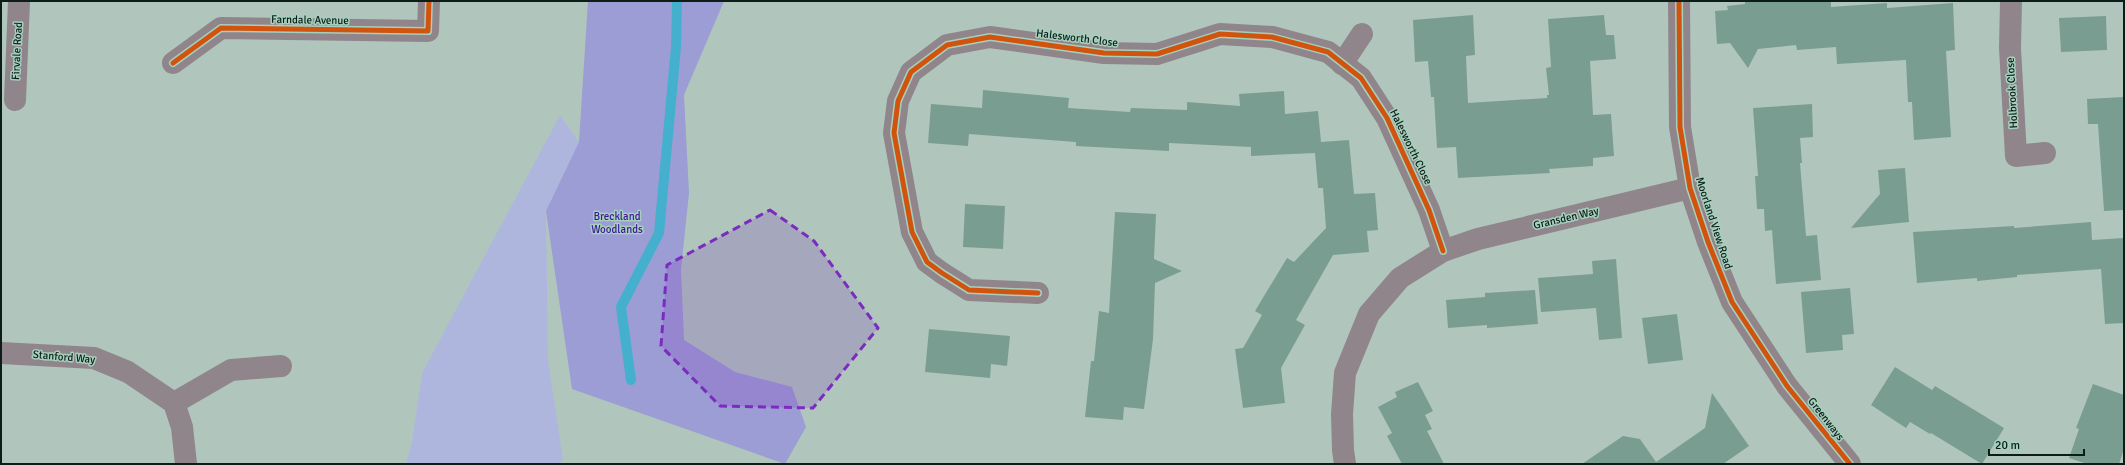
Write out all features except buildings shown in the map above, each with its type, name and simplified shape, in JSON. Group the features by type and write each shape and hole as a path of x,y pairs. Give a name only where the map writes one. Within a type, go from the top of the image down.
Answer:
{"street":[{"name":"Firvale Road","path":"15,100 20,1"},
{"name":"Farndale Avenue","path":"174,63 221,28 428,31 429,1"},
{"name":"Moorland View Road","path":"1679,1 1680,127 1690,188 1708,242 1732,302 1787,386"},
{"name":"Holbrook Close","path":"2011,1 2010,48 2016,156 2045,153"},
{"name":"Halesworth Close","path":"1038,293 970,290 927,262 912,232 894,132 898,101 911,72 947,45 990,37 1104,53 1157,54 1220,34 1272,37 1328,52 1361,78 1387,118 1429,210 1443,252"},
{"path":"1342,64 1362,34"},
{"name":"Gransden Way","path":"1345,464 1342,450 1342,414 1345,373 1370,314 1400,278 1443,252 1478,239 1690,188"},
{"name":"Stanford Way","path":"1,353 94,358 128,372 174,404"},
{"path":"186,464 182,427 174,404 231,370 281,366"},
{"name":"Greenways","path":"1787,386 1845,462"}],"highlighted area":[{"path":"770,210 814,241 878,328 813,408 720,406 661,346 667,265"}],"shaded area":[{"path":"560,115 579,142 546,211 548,360 563,459 559,464 406,464 412,442 422,373"}],"green space":[{"name":"Breckland Woodlands","path":"588,1 724,1 684,95 689,193 681,270 684,340 735,372 792,387 806,427 785,464 572,389 546,211 579,142"}],"waterway":[{"path":"631,380 621,307 659,233 676,47 677,1"}],"cycle path":[{"path":"173,63 221,28 428,31 429,1"},
{"path":"1679,1 1680,127 1690,188 1708,242 1732,302 1787,386 1850,464"},
{"path":"1038,293 969,290 927,262 912,232 894,133 898,101 911,72 947,45 990,37 1104,53 1157,54 1220,34 1272,37 1328,52 1361,78 1387,118 1429,210 1443,251"}]}
